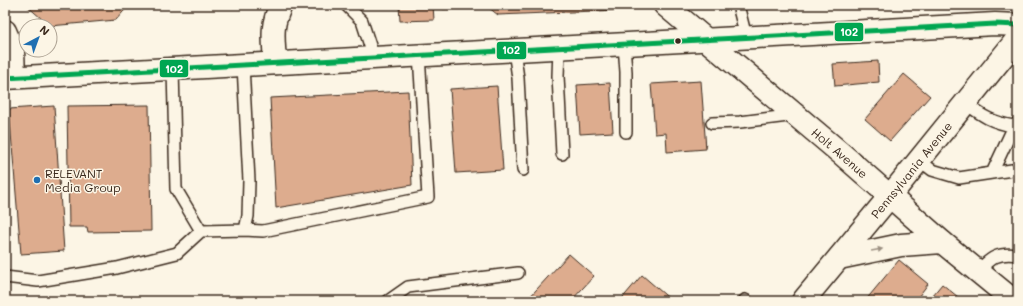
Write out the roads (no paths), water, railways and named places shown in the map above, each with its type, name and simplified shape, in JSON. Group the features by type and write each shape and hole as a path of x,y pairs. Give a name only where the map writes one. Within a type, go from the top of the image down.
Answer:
{"street":[{"path":"275,63 273,27 276,15 281,5"},
{"name":"Holt Avenue","path":"665,5 796,115 942,242 1014,301"},
{"path":"5,31 13,50 10,78 746,37 995,24 1018,25"},
{"name":"Pennsylvania Avenue","path":"802,301 890,196 1018,38"},
{"path":"839,258 901,245 942,242"}],"lane":[{"path":"346,5 362,20 374,58"},
{"path":"738,5 746,37"},
{"path":"624,44 626,72 626,132"},
{"path":"559,48 558,76 562,154"},
{"path":"514,50 518,78 523,170"},
{"path":"5,277 38,280 117,268 177,253 201,232 245,230 263,232 428,197 419,56"},
{"path":"243,65 249,181 248,216 245,230"},
{"path":"173,69 176,189 201,232"},
{"path":"965,103 978,113 999,124 1016,124 992,173"},
{"path":"712,123 740,122 796,115"},
{"path":"919,160 932,170 959,178 1012,170 1018,171"},
{"path":"978,271 988,260 997,256 1007,253 1018,255"},
{"path":"388,301 408,287 518,273"}],"place":[{"name":"RELEVANT Media Group","path":"37,180"}]}
